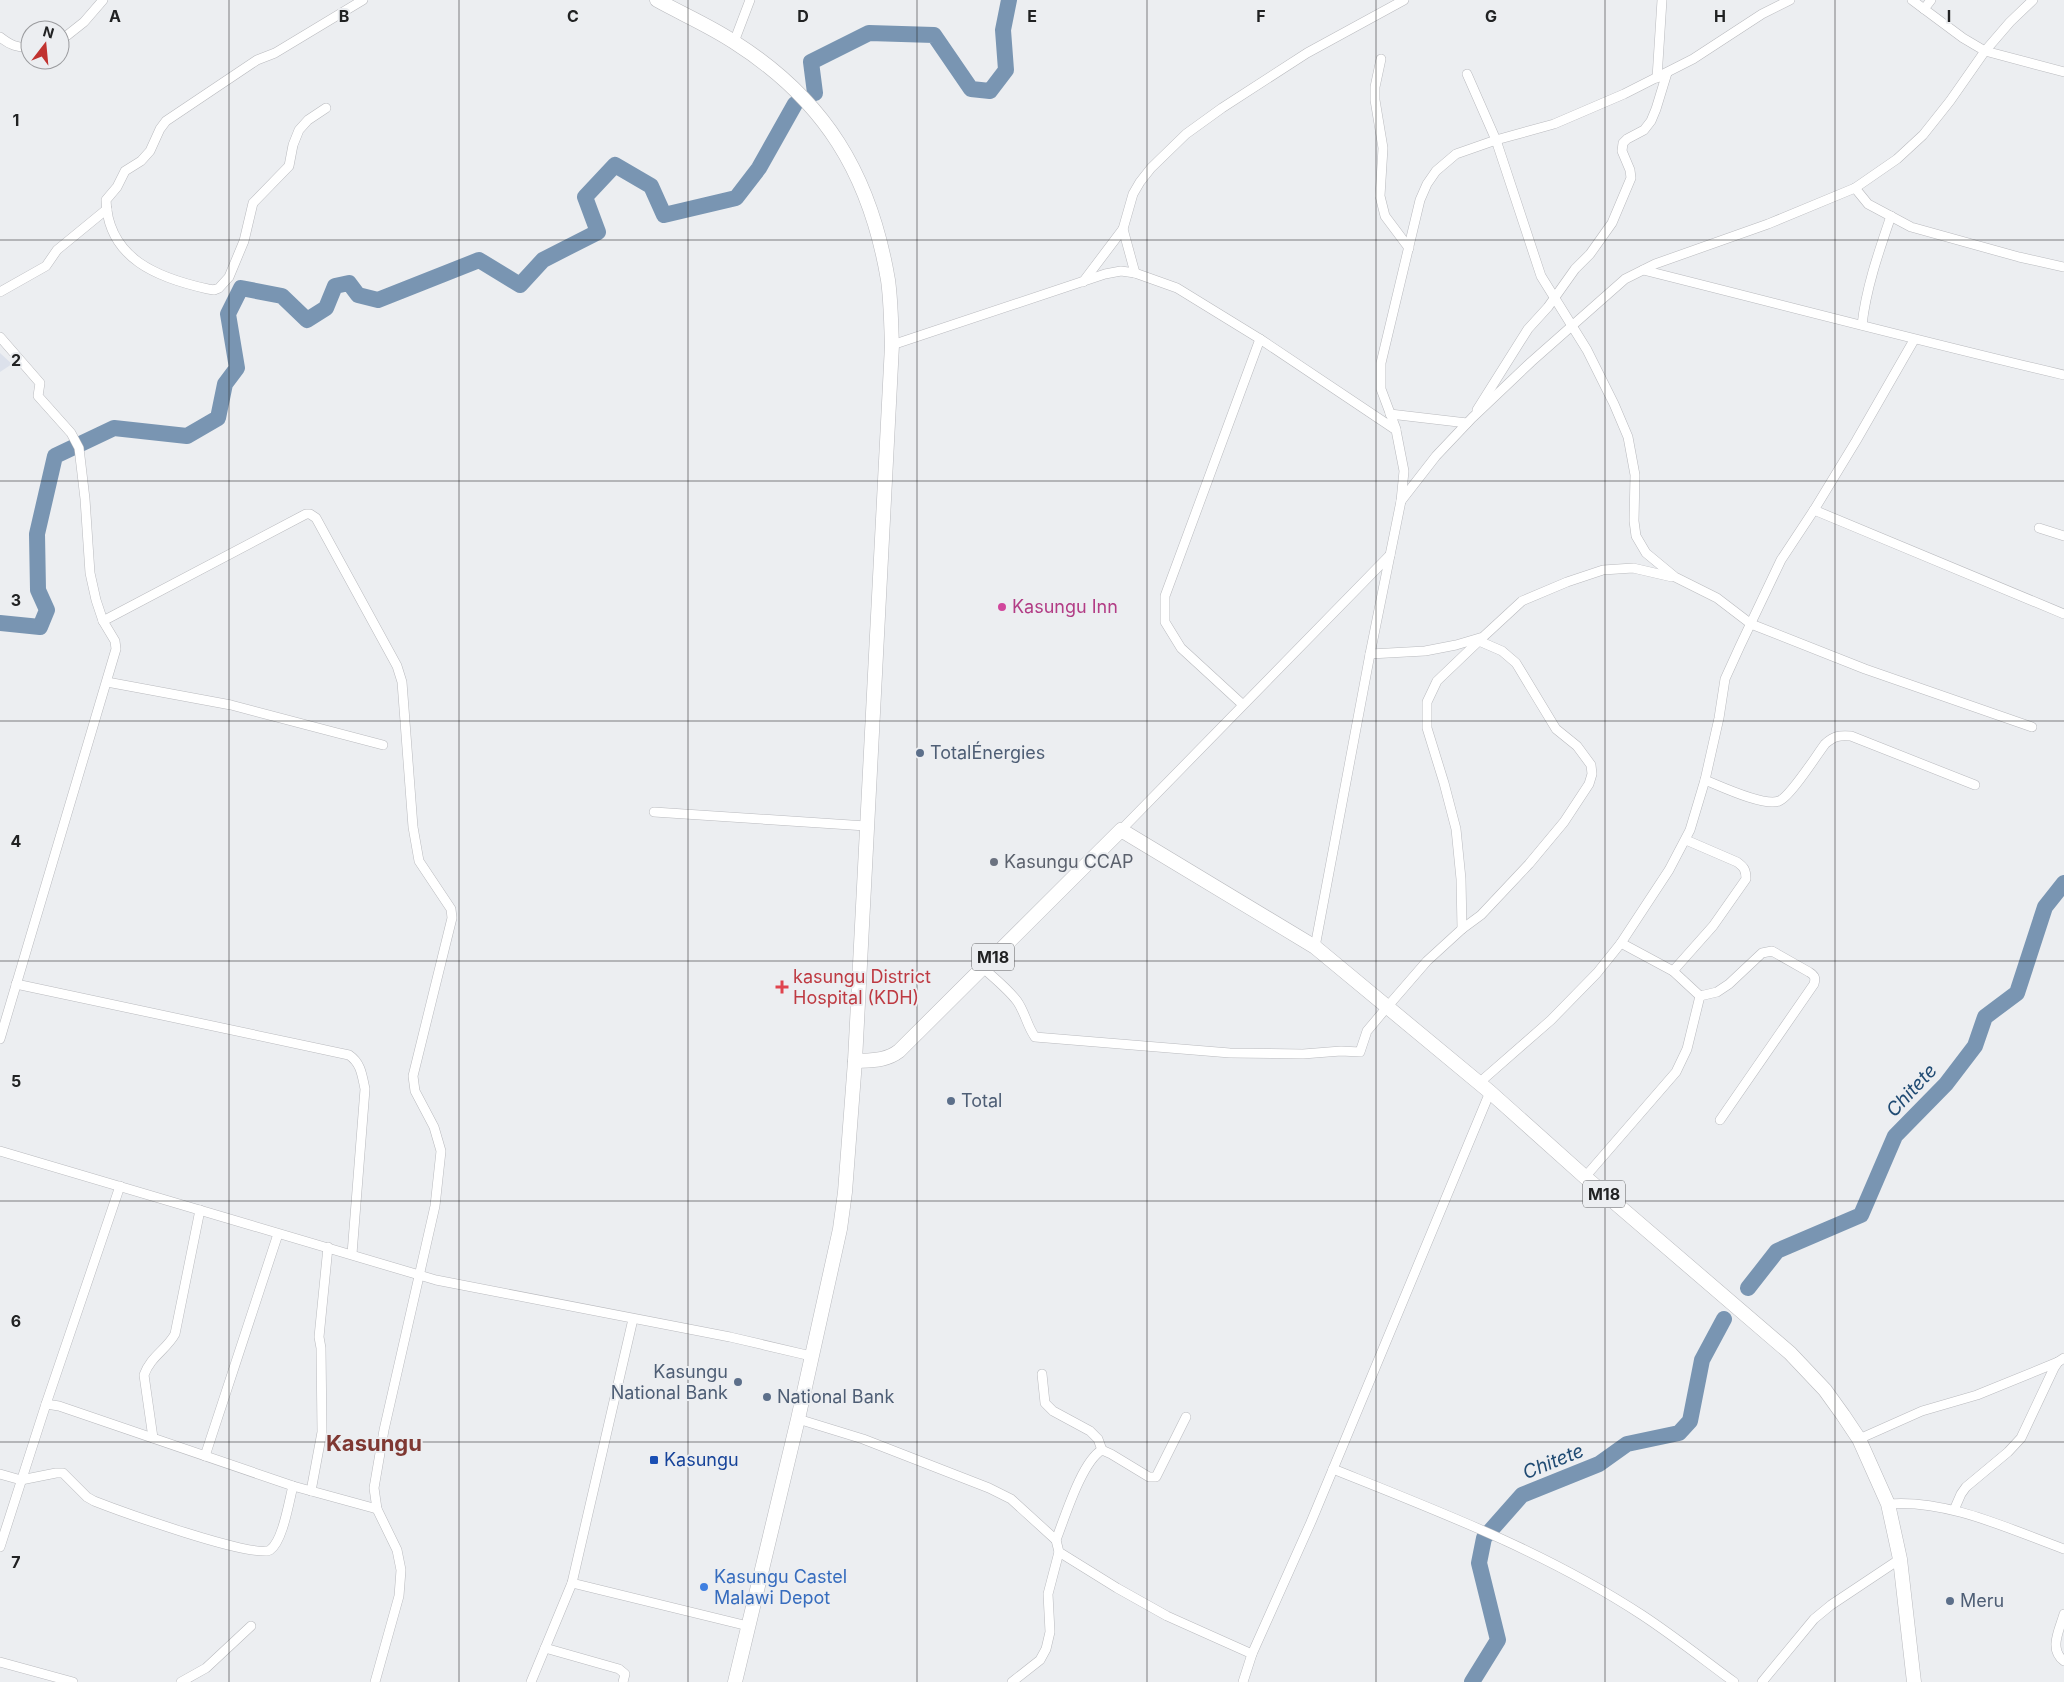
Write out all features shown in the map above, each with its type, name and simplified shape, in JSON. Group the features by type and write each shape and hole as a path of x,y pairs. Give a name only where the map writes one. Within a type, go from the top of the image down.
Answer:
{"main road":[{"path":"657,0 734,42 789,83 823,119 855,170 877,228 888,282 892,345 855,1061 843,1211 798,1419 735,1682"},
{"name":"M18","path":"855,1061 882,1060 891,1057 942,1009 1121,830 1315,947 1490,1092 1584,1177 1790,1353 1825,1390 1858,1439 1888,1504 1900,1559 1914,1682"}],"street":[{"path":"70,33 84,22 103,0"},
{"path":"326,108 308,120 299,130 293,145 289,166 253,203 238,259 229,277 219,288 214,290 208,289 170,279 133,258 121,248 114,238 106,200 117,187 125,171 145,156 166,121 257,60 275,53 363,0"},
{"path":"734,42 750,0"},
{"path":"1083,282 1123,230 1133,194 1140,182 1151,168 1186,134 1306,53 1404,0"},
{"path":"1657,78 1662,0"},
{"path":"1315,947 1401,501 1404,471 1396,430 1381,389 1381,364 1423,192 1436,170 1456,154 1496,140 1554,124 1657,78 1693,59 1762,14 1790,0"},
{"path":"1912,0 1963,38 1985,51 2064,72"},
{"path":"1924,9 1931,0"},
{"path":"1401,501 1436,456 1469,420 1625,279 1670,258 1768,224 1855,188 1875,176 1910,149 1950,102 1985,51 2033,0"},
{"path":"0,37 10,45 20,47"},
{"path":"1381,58 1375,87 1375,100 1383,148 1380,196 1384,216 1408,248"},
{"path":"1469,420 1528,329 1575,269 1590,254 1612,223 1631,178 1630,170 1622,151 1623,143 1644,130 1651,121 1667,73"},
{"path":"1468,74 1510,178 1534,259 1553,298 1587,350 1628,437 1635,475 1634,521 1636,536 1646,553 1675,578"},
{"path":"1855,188 1868,204 1911,227 2019,257 2064,267"},
{"path":"0,292 46,266 57,250 107,209"},
{"path":"1862,325 1864,306 1879,250 1891,216"},
{"path":"1123,230 1135,273"},
{"path":"1643,270 1862,325 1914,340 2064,375"},
{"path":"892,345 1105,274 1135,273 1177,288 1260,339 1396,430"},
{"path":"0,337 40,383 38,396 76,441 83,479 90,573 103,620 115,641 116,650 0,1039"},
{"path":"1242,704 1181,648 1165,622 1165,596 1260,339"},
{"path":"1479,1083 1572,1001 1621,943 1649,903 1686,840 1705,780 1719,718 1725,679 1781,560 1814,510 1914,340"},
{"path":"1390,414 1469,420"},
{"path":"1814,510 2064,614"},
{"path":"103,620 306,514 310,514 316,518 397,666 402,682 413,827 420,861 451,909 452,918 413,1076 415,1090 434,1127 441,1151 435,1206 384,1430 374,1488 377,1509 397,1550 401,1570 399,1596 375,1682"},
{"path":"2039,528 2064,536"},
{"path":"1121,830 1242,704 1390,555"},
{"path":"1462,929 1461,879 1456,829 1427,728 1427,702 1437,682 1522,601 1568,582 1603,570 1633,568 1675,578 1717,598 1751,624 1865,669 2032,728"},
{"path":"982,967 1016,1000 1035,1037 1048,1040 1230,1053 1303,1054 1340,1051 1360,1052 1367,1031 1427,961 1462,929 1481,915 1529,864 1564,822 1589,784 1592,774 1591,765 1577,746 1556,729 1516,663 1502,651 1481,639 1425,650 1370,654"},
{"path":"107,682 231,705 383,745"},
{"path":"1705,780 1762,801 1779,801 1788,794 1825,744 1832,738 1840,735 1851,736 1975,785"},
{"path":"654,812 866,826"},
{"path":"1673,971 1713,926 1746,879 1746,872 1743,866 1737,862 1686,840"},
{"path":"1621,943 1673,971 1700,996"},
{"path":"1700,996 1717,992 1723,988 1762,953 1767,951 1772,951 1809,972 1815,979 1720,1120"},
{"path":"16,984 349,1055 354,1059 360,1067 365,1089 352,1254"},
{"path":"1584,1177 1676,1072 1687,1049 1700,996"},
{"path":"1243,1682 1252,1654 1333,1469 1490,1092"},
{"path":"0,1151 436,1280 721,1335 811,1356"},
{"path":"0,1547 120,1186"},
{"path":"153,1438 144,1375 147,1366 164,1346 171,1341 175,1334 200,1210"},
{"path":"205,1456 278,1234"},
{"path":"311,1491 322,1432 321,1348 318,1337 328,1247"},
{"path":"531,1682 572,1583 633,1319"},
{"path":"1858,1439 1922,1411 1977,1395 2061,1360"},
{"path":"1954,1510 1966,1487 2008,1452 2021,1438 2061,1360"},
{"path":"1042,1374 1045,1403 1053,1411 1090,1431 1098,1439 1102,1450 1149,1477 1156,1477 1186,1417"},
{"path":"46,1404 59,1406 294,1486 377,1509"},
{"path":"798,1419 863,1439 989,1488 1011,1500 1056,1540 1059,1552 1048,1594 1050,1632 1046,1649 1040,1660 1012,1682"},
{"path":"1056,1540 1075,1490 1094,1454 1102,1450"},
{"path":"1333,1469 1518,1546 1642,1615 1734,1682"},
{"path":"0,1474 21,1480 63,1473 87,1497 94,1501 218,1542 261,1553 269,1551 274,1546 280,1533 294,1486"},
{"path":"1888,1504 1923,1504 1954,1510 2064,1549"},
{"path":"1059,1552 1116,1588 1167,1616 1252,1654"},
{"path":"1762,1682 1814,1619 1831,1605 1900,1559"},
{"path":"572,1583 748,1626"},
{"path":"2064,1614 2055,1646 2059,1657 2064,1661"},
{"path":"182,1682 206,1668 251,1626"},
{"path":"545,1648 623,1671 625,1674 623,1682"},
{"path":"0,1662 73,1682"}],"shaded area":[{"path":"0,353 12,364 0,372"}],"waterway":[{"path":"815,93 811,62 869,33 934,35 971,89 990,91 1006,70 1003,30 1009,0"},
{"path":"0,623 40,627 47,610 38,590 37,534 55,456 114,428 187,436 218,418 225,384 237,368 228,314 241,288 282,296 307,320 326,308 335,286 349,283 358,295 378,300 479,260 520,285 543,260 598,232 585,197 615,165 651,186 664,215 736,198 759,168 795,104"},
{"name":"Chitete","path":"1748,1288 1777,1251 1861,1215 1895,1136 1946,1084 1975,1046 1985,1017 2017,993 2045,907 2064,883"},
{"name":"Chitete","path":"1472,1682 1498,1640 1479,1563 1484,1538 1522,1495 1599,1464 1627,1444 1679,1433 1690,1421 1702,1360 1724,1319"}],"place":[{"name":"Kasungu Inn","path":"1002,607"},
{"name":"TotalÉnergies","path":"920,753"},
{"name":"Kasungu CCAP","path":"994,862"},
{"name":"kasungu District Hospital (KDH)","path":"782,987"},
{"name":"Total","path":"951,1101"},
{"name":"Kasungu National Bank","path":"738,1382"},
{"name":"National Bank","path":"767,1397"},
{"name":"Kasungu","path":"654,1460"},
{"name":"Kasungu Castel Malawi Depot","path":"704,1587"},
{"name":"Meru","path":"1950,1601"}],"district":[{"name":"Kasungu","path":"374,1443"}]}
